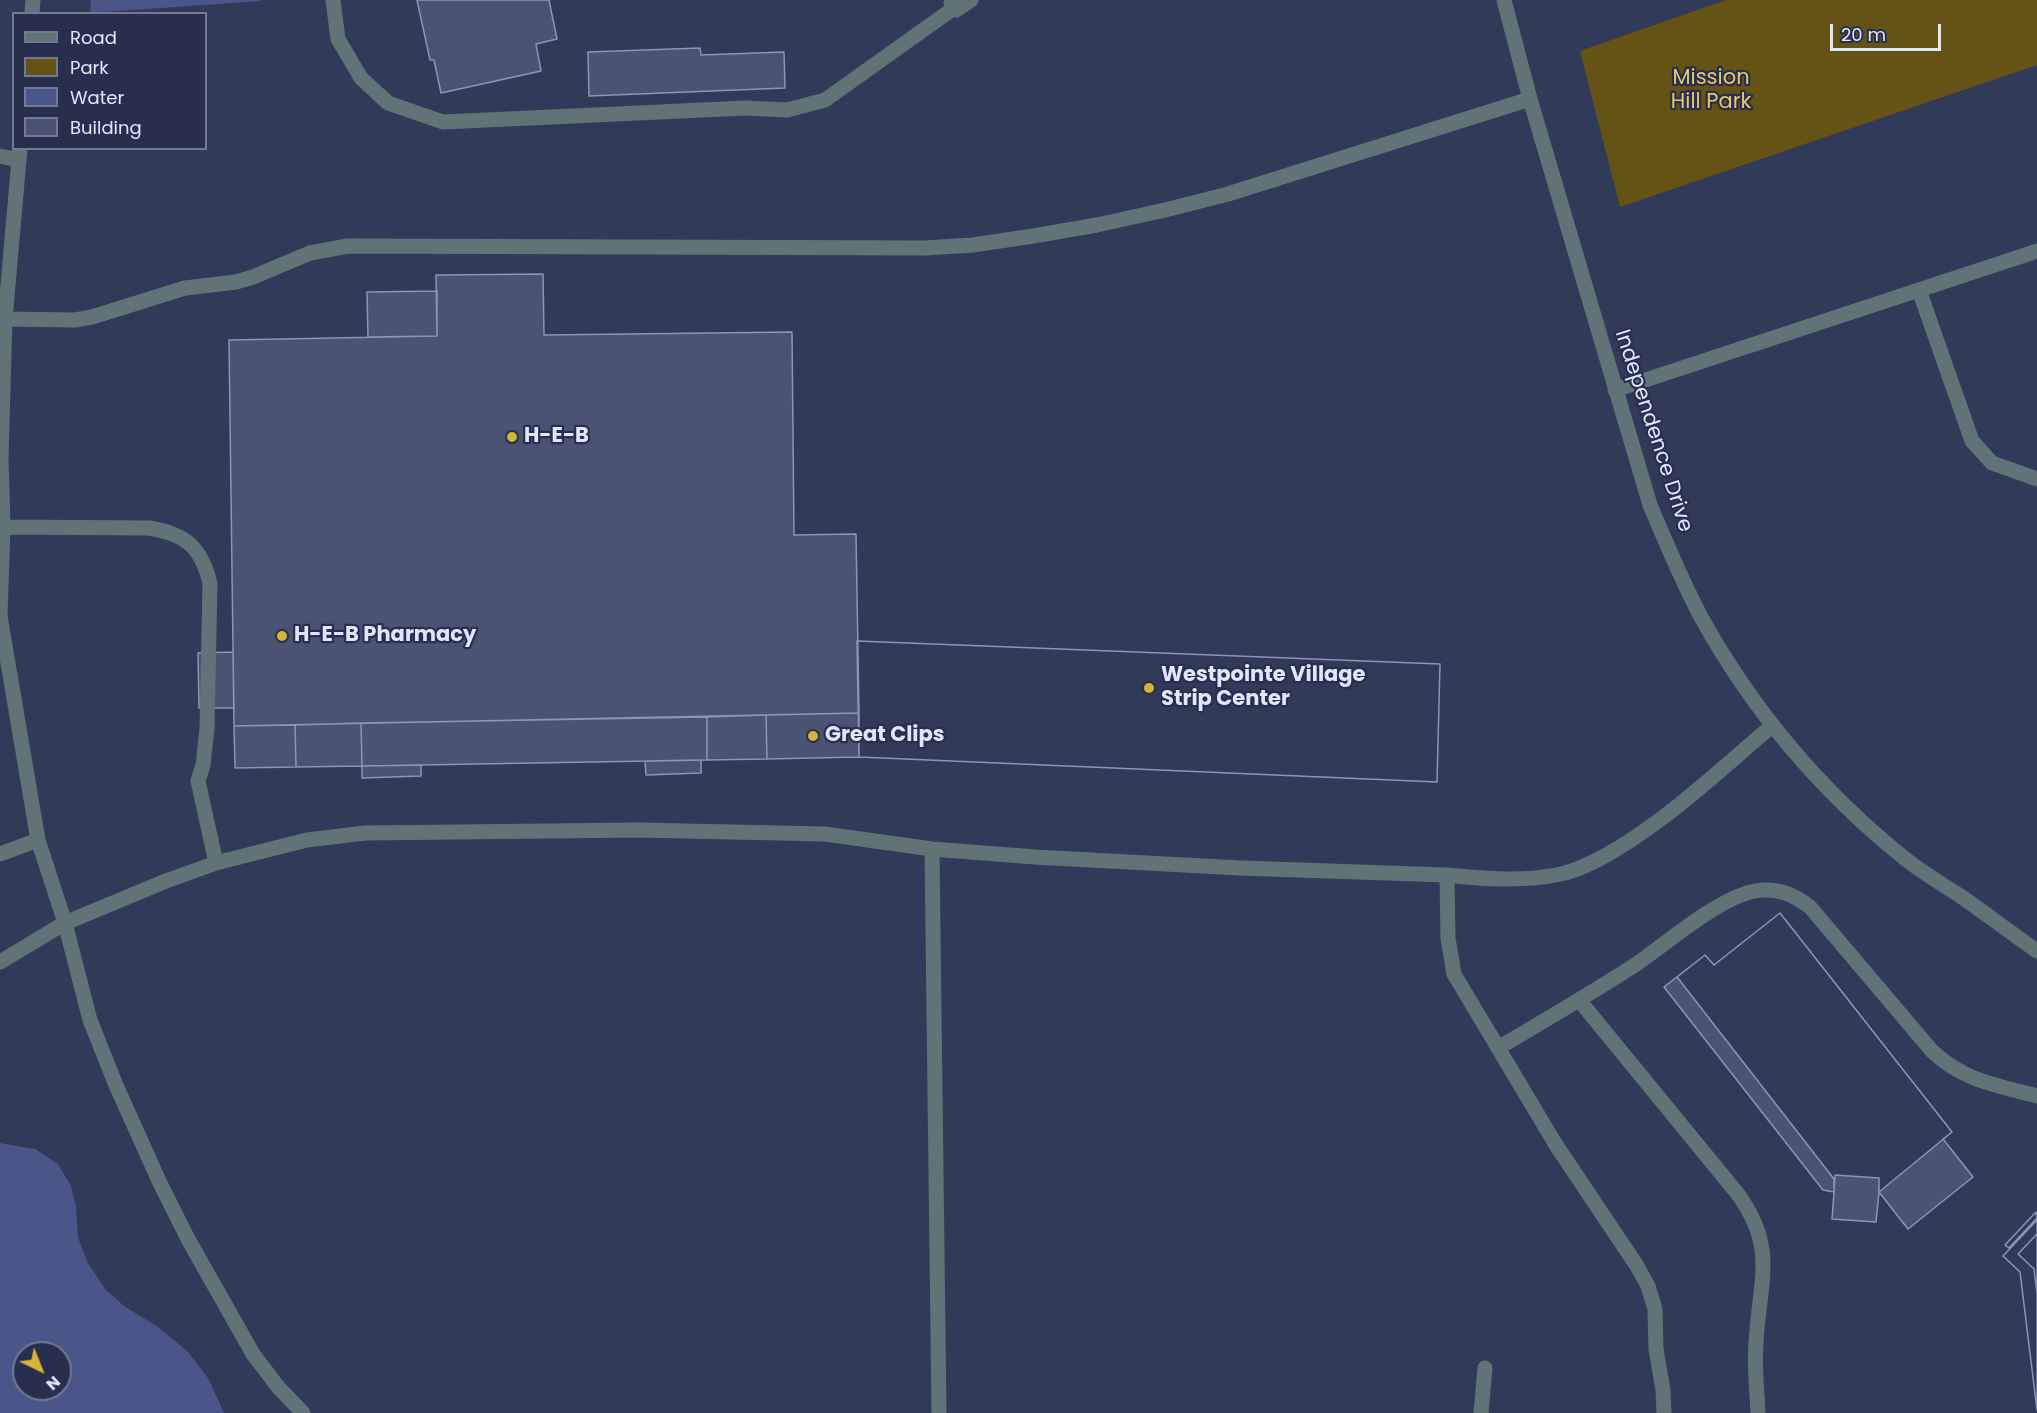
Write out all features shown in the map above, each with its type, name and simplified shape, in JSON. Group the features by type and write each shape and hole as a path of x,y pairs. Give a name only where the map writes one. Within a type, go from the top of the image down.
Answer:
{"street":[{"path":"333,0 338,39 361,78 388,104 442,122 746,108 787,110 825,100 951,4 956,10 971,0"},
{"name":"Independence Drive","path":"1504,0 1530,99 1650,505 1673,560 1701,616 1731,668 1773,725 1817,777 1904,858 2037,951"},
{"path":"4,319 75,320 185,288 236,282 310,253 348,246 925,248 973,245 1023,238 1108,223 1228,194 1530,99"},
{"path":"0,156 19,154 4,319 1,458 3,527 0,616 38,840 65,923 90,1020 115,1083 159,1181 188,1239 253,1354 278,1387 303,1413"},
{"path":"1615,390 2037,251"},
{"path":"1919,290 1972,441 1992,463 2037,479"},
{"path":"3,527 129,527 168,531 182,537 200,556 210,583 207,729 203,765 198,781 216,863"},
{"path":"0,962 65,923 216,863 307,840 365,833 639,830 825,834 932,849 1135,863 1498,879 1540,878 1563,874 1596,861 1658,821 1773,725"},
{"path":"0,854 38,840"},
{"path":"932,849 939,1413"},
{"path":"1447,875 1448,938 1454,974 1556,1145 1648,1286 1655,1309 1656,1349 1663,1390 1664,1413"},
{"path":"1498,1048 1634,965 1725,902 1756,891 1779,890 1796,896 1810,907 1932,1051 1946,1064 1977,1080 2037,1096"},
{"path":"1579,1000 1737,1193 1759,1230 1764,1270 1756,1345 1758,1413"},
{"path":"1481,1413 1485,1368"}],"green space":[{"name":"Mission Hill Park","path":"1726,0 2037,0 2037,65 1620,207 1580,51"}],"water":[{"path":"91,0 261,0 261,1 90,12"},
{"path":"0,1143 35,1149 58,1164 71,1186 76,1207 78,1238 88,1263 105,1289 124,1306 158,1327 188,1352 208,1378 224,1413 0,1413"}],"building":[{"path":"417,0 549,0 557,39 536,44 541,71 441,93 434,60 430,60"},
{"path":"700,48 701,55 784,52 785,88 589,96 588,52"},
{"name":"H-E-B","path":"543,274 544,335 792,332 794,535 856,534 859,713 234,726 229,340 437,336 436,275"},
{"path":"437,291 437,336 368,337 367,292"},
{"name":"Westpointe Village Strip Center","path":"857,641 1440,664 1437,782 859,757"},
{"name":"Westpointe Village Strip Center","path":"857,641 1440,664 1437,782 859,757"},
{"path":"233,652 234,708 199,708 198,653"},
{"name":"Great Clips","path":"859,713 859,757 767,759 766,715"},
{"path":"766,715 767,759 707,760 707,717"},
{"path":"707,717 707,760 362,766 361,723"},
{"path":"361,723 362,766 296,767 295,725"},
{"path":"295,725 296,767 235,768 234,726"},
{"path":"701,760 701,773 646,775 645,761"},
{"path":"421,765 421,776 362,778 362,766"},
{"path":"1780,913 1952,1132 1879,1192 1879,1178 1835,1175 1834,1192 1834,1179 1677,977 1705,955 1714,965"},
{"path":"1780,913 1952,1132 1943,1139 1973,1177 1908,1229 1879,1192 1876,1222 1832,1219 1834,1192 1823,1190 1664,987 1705,955 1714,965"},
{"path":"2036,1212 2037,1218 2009,1248 2005,1245"},
{"path":"2036,1212 2037,1218 2009,1248 2005,1245"},
{"path":"2037,1220 2037,1410 2020,1272 2003,1256"},
{"path":"2037,1220 2037,1234 2018,1254 2034,1269 2037,1293 2037,1410 2020,1272 2003,1256"},
{"path":"2037,1234 2037,1293 2034,1269 2018,1254"}],"place":[{"name":"H-E-B","path":"512,437"},
{"name":"H-E-B Pharmacy","path":"282,636"},
{"name":"Westpointe Village Strip Center","path":"1149,688"},
{"name":"Great Clips","path":"813,736"}]}
